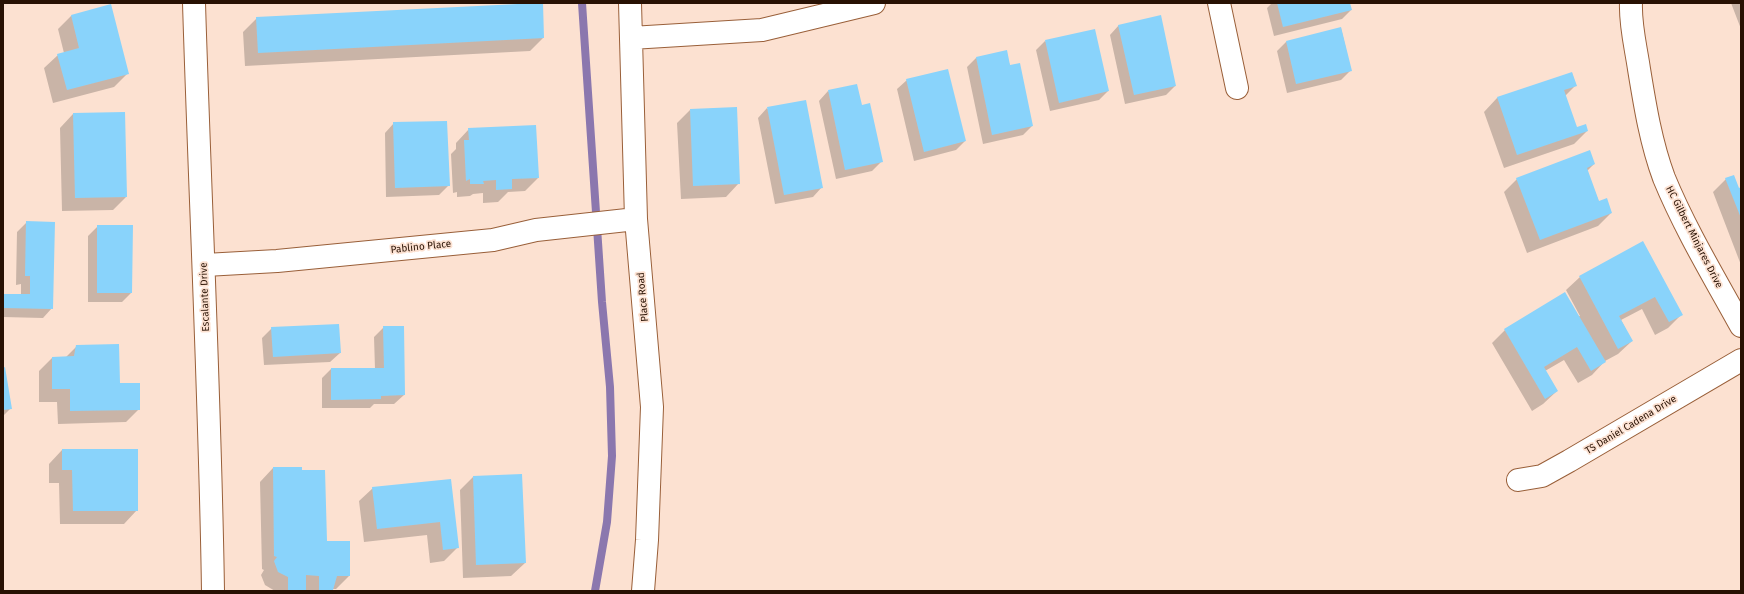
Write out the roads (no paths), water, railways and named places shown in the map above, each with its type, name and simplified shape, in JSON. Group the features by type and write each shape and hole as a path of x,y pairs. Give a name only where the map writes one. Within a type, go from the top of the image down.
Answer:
{"street":[{"name":"Escalante Drive","path":"194,3 211,465 213,591"},
{"name":"Place Road","path":"630,3 636,219 652,407 647,540 643,591"},
{"path":"631,38 762,30 874,3"},
{"path":"1220,3 1237,88"},
{"name":"HC Gilbert Minjares Drive","path":"1631,3 1634,37 1645,107 1656,154 1664,178 1691,235 1741,326"},
{"name":"Pablino Place","path":"204,265 277,261 493,240 536,230 636,219"},
{"name":"TS Daniel Cadena Drive","path":"1518,480 1542,476 1570,461 1741,360"}],"waterway":[{"path":"582,3 602,302 610,387 612,456 607,522 595,591"}]}
